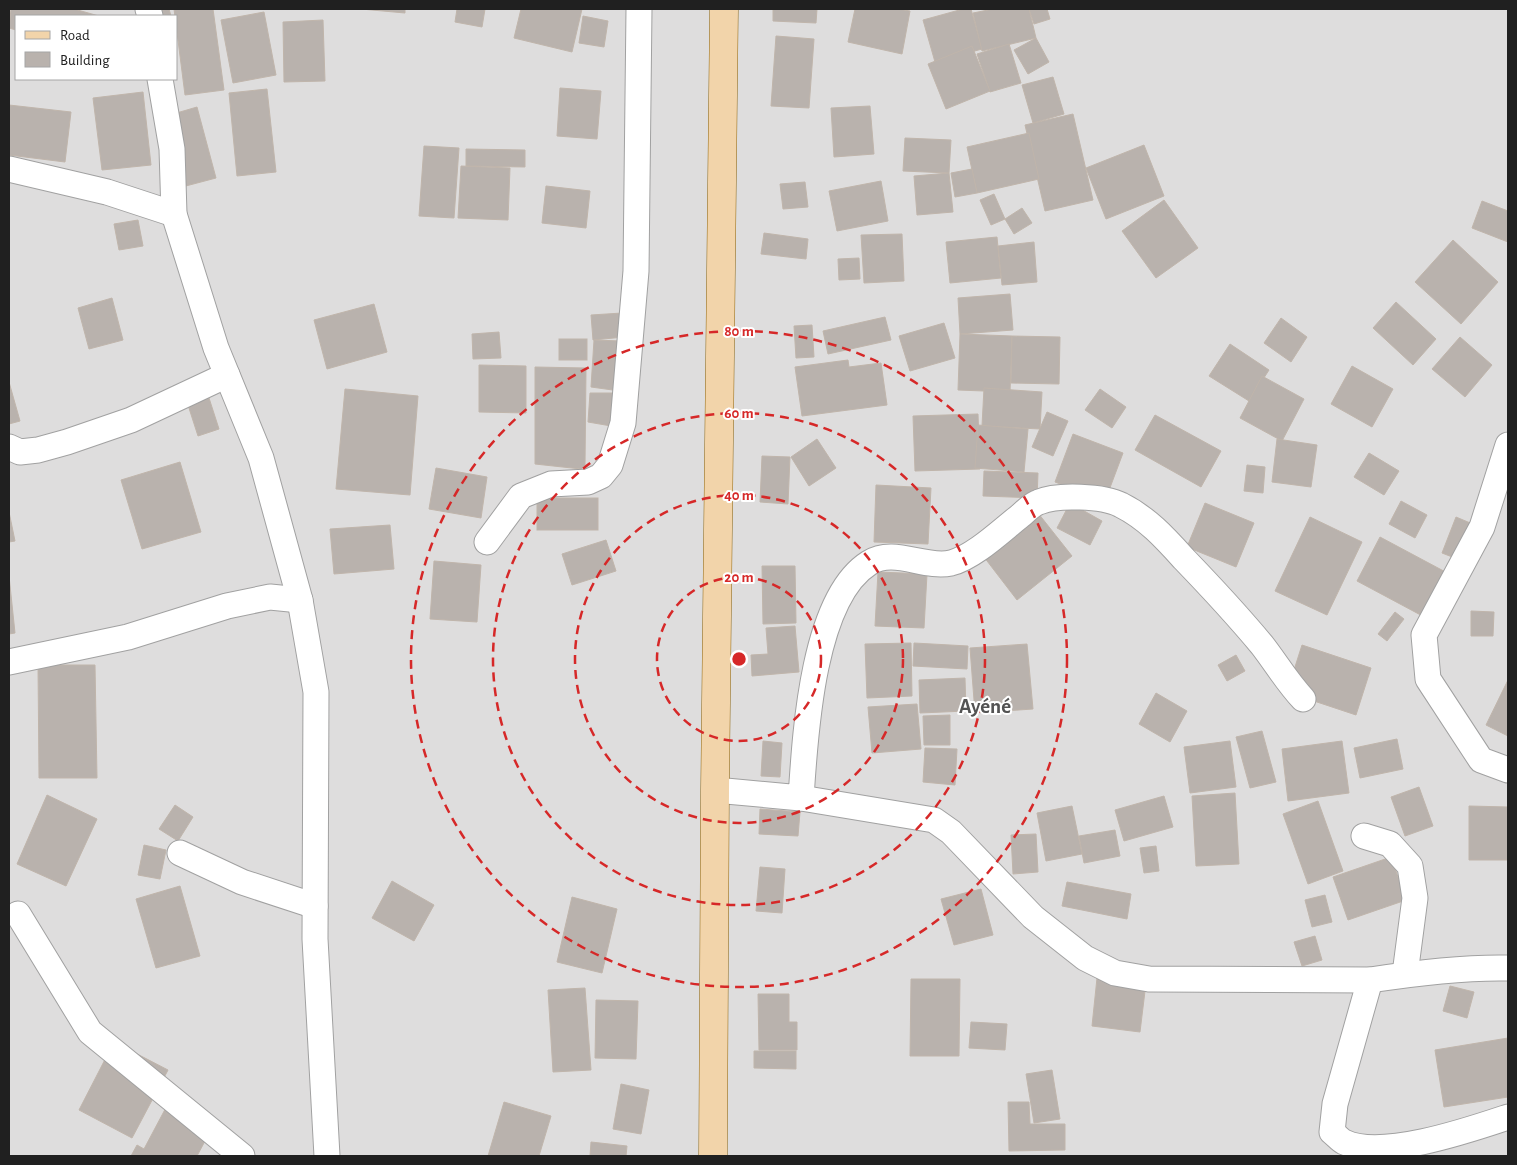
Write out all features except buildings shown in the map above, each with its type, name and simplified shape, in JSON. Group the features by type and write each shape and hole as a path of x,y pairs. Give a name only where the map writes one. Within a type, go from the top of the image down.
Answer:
{"main road":[{"path":"713,1156 715,790 724,9"}],"street":[{"path":"487,542 521,496 551,484 588,482 602,476 610,465 623,423 636,271 639,9"},
{"path":"160,80 172,150 174,214 216,348 260,458 300,600 316,692 315,906 323,1117 327,1156"},
{"path":"9,169 107,192 174,214"},
{"path":"9,447 20,452 38,450 67,442 131,420 228,375"},
{"path":"1508,445 1482,527 1424,636 1428,679 1481,760 1508,770"},
{"path":"801,798 812,684 830,617 849,582 869,562 890,556 932,564 952,563 980,548 1037,502 1064,495 1119,503 1162,534 1257,639 1286,682 1303,699"},
{"path":"9,662 128,637 227,606 270,597 300,600"},
{"path":"715,790 801,798 934,820 951,832 1033,917 1085,958 1115,973 1149,979 1370,980 1405,974 1480,968 1508,968"},
{"path":"1364,836 1390,844 1410,866 1415,898 1405,974"},
{"path":"180,853 242,882 315,906"},
{"path":"18,914 90,1032 242,1156"},
{"path":"1370,980 1335,1104 1332,1132 1343,1141 1363,1146 1425,1149 1508,1118"}],"shaded area":[{"path":"9,9 1508,9 1508,1156 9,1156"}],"district":[{"name":"Ayéné","path":"985,706"}]}
